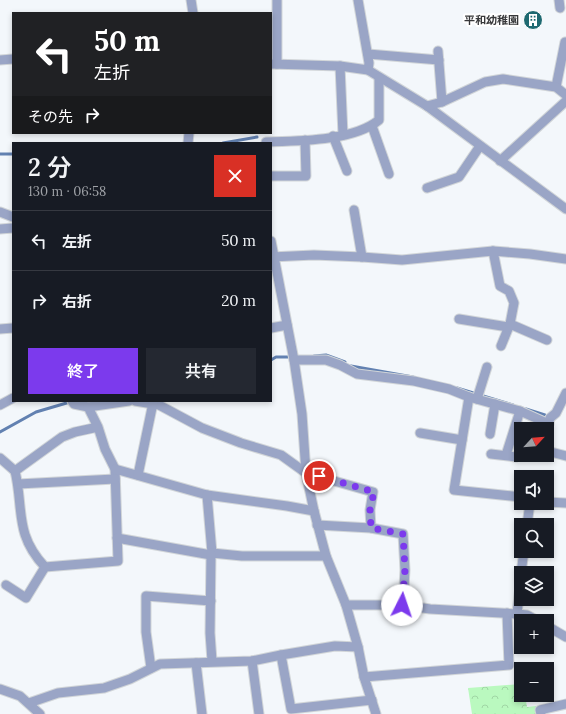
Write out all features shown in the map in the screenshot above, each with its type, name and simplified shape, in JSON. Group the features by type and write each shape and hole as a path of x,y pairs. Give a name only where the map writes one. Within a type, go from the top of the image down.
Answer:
{"street":[{"path":"191,0 193,12"},
{"path":"277,0 274,64 340,66 368,70 427,106 566,209"},
{"path":"358,0 368,54 368,70"},
{"path":"556,87 565,42"},
{"path":"438,51 442,102"},
{"path":"368,54 439,60"},
{"path":"0,60 12,60"},
{"path":"340,66 343,135"},
{"path":"266,139 305,140 343,135 372,126 379,120 379,78"},
{"path":"427,106 442,102 485,82 503,79 556,87 566,95"},
{"path":"500,161 566,101"},
{"path":"372,126 389,174"},
{"path":"333,136 348,171"},
{"path":"272,176 306,176 305,140"},
{"path":"427,188 459,177 480,146"},
{"path":"354,210 362,257"},
{"path":"0,212 12,217"},
{"path":"0,229 12,228"},
{"path":"493,251 500,286 509,292 514,303 509,325 501,346"},
{"path":"376,714 364,678 358,647 346,605 326,556 317,525 306,472 302,414 294,360 272,257 314,255 402,260 493,251 566,259"},
{"path":"459,319 509,325 547,340"},
{"path":"272,328 287,325"},
{"path":"0,329 12,328"},
{"path":"294,360 326,360 340,365 357,374 414,381 476,395 495,404 520,411 539,422"},
{"path":"487,367 476,395 462,440 454,490 514,496"},
{"path":"549,422 550,418 556,413 566,393"},
{"path":"0,405 12,399"},
{"path":"73,402 88,407 122,402"},
{"path":"144,402 160,405 202,428 242,443 281,455 306,472 374,492 370,510 371,528"},
{"path":"138,475 153,403"},
{"path":"490,434 495,404"},
{"path":"0,458 15,471 18,484 17,491 21,523 27,541 35,556 45,566 118,561 115,469 88,407"},
{"path":"506,455 520,411"},
{"path":"15,471 62,437 75,432 98,427"},
{"path":"420,433 462,440"},
{"path":"554,453 566,456"},
{"path":"491,454 514,457"},
{"path":"115,469 207,495 314,511"},
{"path":"18,484 115,479"},
{"path":"207,495 211,554 210,633 212,661"},
{"path":"554,502 566,503"},
{"path":"317,525 371,528 403,534 405,570 402,605"},
{"path":"118,538 211,554 242,556 326,556"},
{"path":"6,585 26,598 45,566"},
{"path":"151,668 146,632 146,596 211,601"},
{"path":"346,605 402,605 430,609 517,614 518,606"},
{"path":"364,678 509,665 507,613"},
{"path":"554,630 566,637"},
{"path":"29,703 58,694 104,688 130,679 160,664 212,661 252,661 335,646 358,647"},
{"path":"281,655 291,709 372,700"},
{"path":"252,661 259,714"},
{"path":"196,663 202,714"},
{"path":"0,689 20,696 40,714"},
{"path":"541,714 540,710 566,704"}],"green space":[{"path":"514,685 514,702 526,702 527,707 536,706 538,714 472,714 468,688"}],"waterway":[{"path":"229,142 257,137"},
{"path":"0,154 12,154"},
{"path":"314,356 326,355 345,362"},
{"path":"272,359 276,357 292,357"},
{"path":"351,366 413,377"},
{"path":"457,388 513,405"},
{"path":"0,432 36,412 70,402"},
{"path":"526,409 545,415"}],"place":[{"name":"平和幼稚園","path":"533,20"}],"route":[{"path":"319,476 374,492 370,510 371,528 403,534 405,570 402,605"}]}
